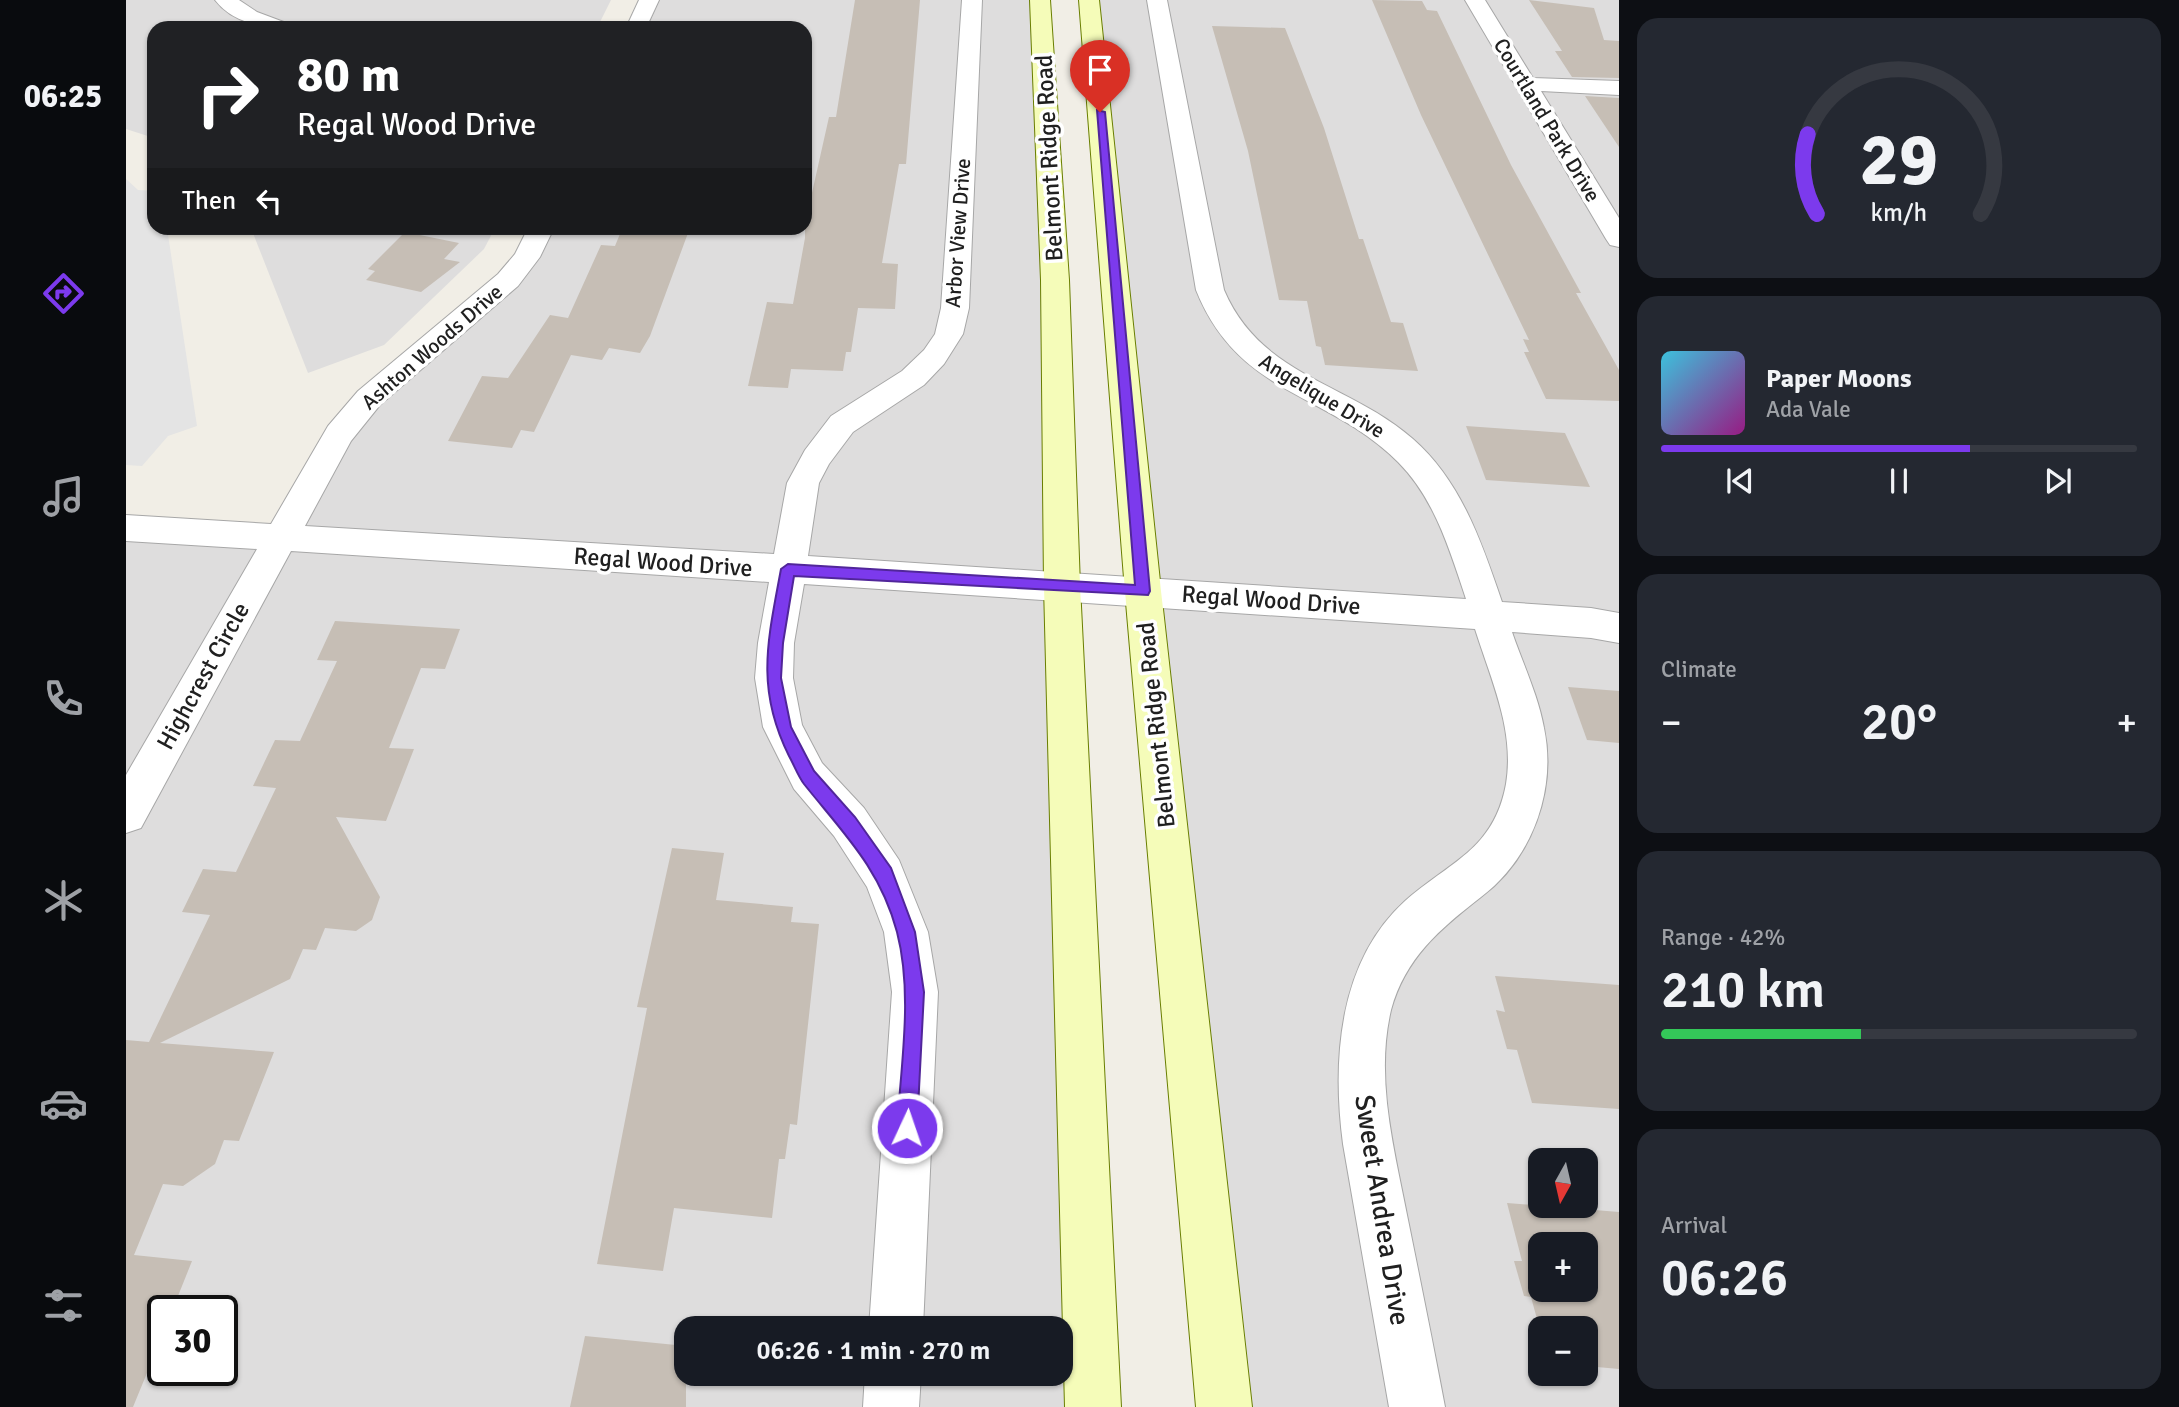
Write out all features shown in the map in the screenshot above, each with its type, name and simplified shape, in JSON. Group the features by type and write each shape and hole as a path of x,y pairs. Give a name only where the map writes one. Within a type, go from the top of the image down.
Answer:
{"main road":[{"name":"Belmont Ridge Road","path":"1040,0 1055,280 1062,586 1093,1407"},
{"name":"Belmont Ridge Road","path":"1089,0 1143,591 1224,1407"}],"street":[{"path":"225,0 263,21"},
{"path":"639,21 649,0"},
{"name":"Arbor View Drive","path":"897,1316 915,992 906,932 884,874 849,822 808,776 783,727 774,678 776,643 803,483 823,446 842,424 912,378 934,357 948,334 955,308 972,0"},
{"name":"Angelique Drive","path":"1157,0 1210,290 1216,309 1231,333 1254,356 1283,377 1353,412 1393,439 1426,471 1449,506 1488,615"},
{"name":"Courtland Park Drive","path":"1475,0 1619,239"},
{"path":"1525,84 1619,88"},
{"name":"Ashton Woods Drive","path":"280,538 347,423 369,398 508,280 527,257 538,235"},
{"name":"Regal Wood Drive","path":"126,528 1143,591 1591,622 1619,628"},
{"name":"Highcrest Circle","path":"126,814 280,538"},
{"name":"Sweet Andrea Drive","path":"1417,1407 1362,1108 1363,1036 1379,977 1405,933 1445,897 1486,866 1514,826 1527,781 1526,729 1488,615"},
{"path":"891,1407 892,1386"}],"shaded area":[{"path":"126,0 611,0 600,21 147,21 147,136 126,129"},
{"path":"650,0 1039,0 1068,1316 674,1316 674,1386 1070,1386 1070,1407 126,1407 126,529 280,538 325,460 527,257 538,235 812,235 812,21 640,21"},
{"path":"1089,0 1619,0 1619,1407 1224,1407"},
{"path":"126,179 138,190 147,191 147,235 168,235 197,426 168,436 142,466 126,465"},
{"path":"254,235 491,235 484,249 384,345 308,373"}],"building":[{"path":"855,0 920,0 906,164 899,164 882,263 898,264 895,309 858,308 851,352 846,352 843,371 791,369 788,388 748,386 767,302 793,304 805,235 812,235 812,193 829,117 836,117"},
{"path":"1372,0 1422,1 1427,10 1437,11 1511,165 1581,293 1576,293 1619,370 1619,401 1546,399 1524,352 1529,352 1523,339 1529,340 1421,115"},
{"path":"1529,0 1594,8 1604,40 1619,41 1619,78 1572,77 1555,51 1562,51"},
{"path":"1212,26 1285,28 1324,128 1359,239 1363,239 1391,322 1403,323 1418,371 1325,365 1321,347 1316,346 1307,301 1279,300 1248,151"},
{"path":"1585,96 1619,98 1619,147"},
{"path":"402,235 420,235 459,243 444,259 460,262 421,292 366,280 375,271 368,269"},
{"path":"620,235 687,235 650,336 640,353 609,348 602,360 571,355 534,432 521,430 512,448 448,441 482,376 508,378 550,315 568,318 601,245 615,246"},
{"path":"1466,426 1565,433 1590,487 1486,480"},
{"path":"335,621 460,629 445,669 421,668 389,748 414,749 386,821 336,817 380,897 372,920 356,931 325,928 316,950 303,949 290,979 160,1043 274,1052 239,1141 224,1140 215,1164 183,1186 163,1184 134,1255 192,1261 178,1295 147,1295 147,1373 133,1407 126,1407 126,1040 149,1042 210,915 182,912 203,869 236,872 276,788 253,786 275,740 300,741 337,661 317,660"},
{"path":"1568,687 1619,691 1619,743 1587,740"},
{"path":"672,848 724,853 716,900 793,907 791,922 819,924 797,1125 790,1124 785,1159 779,1159 772,1218 674,1208 663,1271 597,1264 647,1008 637,1007"},
{"path":"1495,976 1619,985 1619,1109 1532,1103 1517,1050 1507,1049 1496,1010 1505,1012"},
{"path":"1507,1203 1528,1205 1528,1218 1598,1218 1598,1210 1619,1212 1619,1369 1598,1367 1598,1316 1536,1316 1532,1302 1598,1302 1598,1232 1528,1232 1528,1297 1524,1296 1514,1261 1522,1261"},
{"path":"585,1336 674,1345 674,1386 686,1386 686,1407 570,1407"}],"route":[{"path":"907,1128 915,992 906,932 884,874 849,822 808,776 783,727 774,678 776,643 788,569 1143,591 1100,112"}]}
